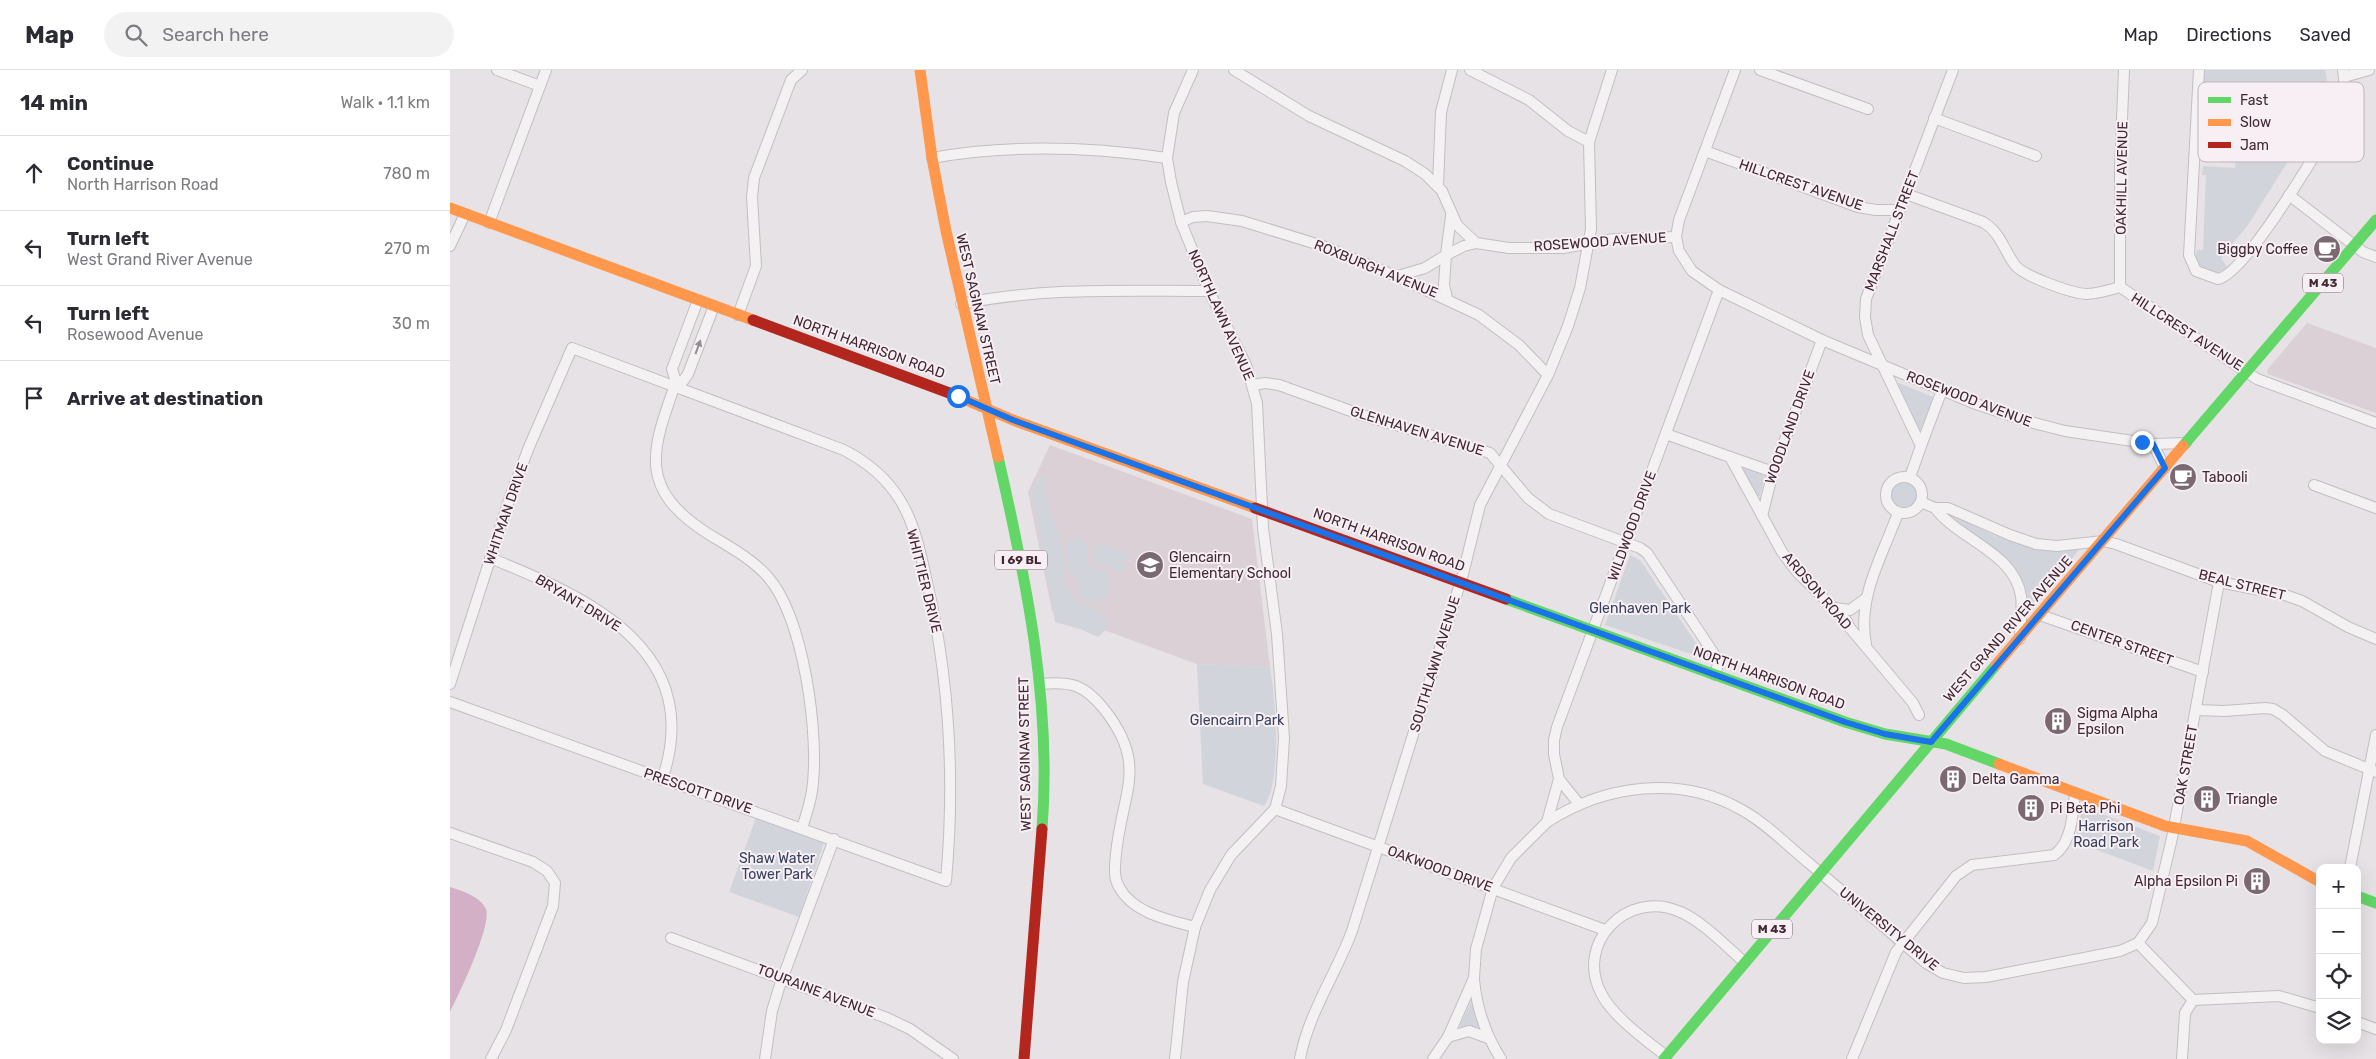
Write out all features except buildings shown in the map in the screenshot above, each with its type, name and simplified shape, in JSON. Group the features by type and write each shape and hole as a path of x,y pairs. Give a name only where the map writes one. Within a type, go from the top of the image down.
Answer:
{"main road":[{"name":"WEST SAGINAW STREET","path":"920,70 932,158 961,304 1029,600 1040,684 1044,801 1024,1059"},
{"name":"NORTH HARRISON ROAD","path":"450,208 738,314 1013,420 1871,731 1946,744 2174,828 2218,834 2247,841 2316,880"},
{"name":"WEST GRAND RIVER AVENUE","path":"1665,1057 1820,872 2376,220"},
{"path":"2361,897 2376,903"}],"street":[{"path":"497,70 540,86"},
{"path":"489,223 546,70"},
{"name":"NORTHLAWN AVENUE","path":"1193,70 1174,113 1168,158 1171,182 1181,222 1210,291 1253,384 1258,413 1262,510 1283,708 1284,761 1275,809"},
{"path":"1234,70 1309,116 1405,161 1438,184 1451,214 1461,230 1476,242"},
{"path":"1438,184 1439,129 1445,91 1452,70"},
{"path":"1470,70 1522,96 1568,131 1589,142"},
{"name":"SOUTHLAWN AVENUE","path":"1300,1059 1308,1030 1341,960 1379,846 1460,582 1480,506 1500,464 1548,375 1568,326 1580,288 1589,244 1591,216 1589,142 1612,70"},
{"path":"1676,236 1679,220 1736,70"},
{"path":"1760,70 1868,109"},
{"name":"MARSHALL STREET","path":"1921,446 1868,335 1865,317 1866,298 1953,70"},
{"name":"OAKHILL AVENUE","path":"2120,287 2120,168 2124,70"},
{"path":"2344,74 2368,70"},
{"path":"738,314 756,266 752,198 754,178 796,72"},
{"path":"2198,88 2189,255 2196,271 2214,279 2226,276 2257,242 2309,162"},
{"path":"1934,118 2036,156"},
{"path":"932,158 989,150 1031,148 1106,151 1168,158"},
{"name":"HILLCREST AVENUE","path":"1705,151 1858,207 1876,210 1899,210"},
{"name":"HILLCREST AVENUE","path":"1906,194 1983,222 1991,227 2003,242 2014,264 2026,274 2086,294 2120,287 2257,379 2376,423"},
{"path":"2289,195 2355,245 2376,257"},
{"path":"450,246 465,214"},
{"path":"1448,298 1444,284 1451,214"},
{"name":"ROXBURGH AVENUE","path":"1181,222 1194,217 1207,216 1242,221 1323,246 1398,276 1448,298 1498,327 1548,375"},
{"name":"ROSEWOOD AVENUE","path":"1476,242 1509,248 1563,248 1614,239 1676,236 1679,251 1692,271 1719,290 1822,340 1942,390 2002,414 2047,427 2153,444 2186,443"},
{"path":"1398,276 1418,272 1446,255 1476,242"},
{"path":"961,304 1057,291 1134,289 1210,291"},
{"name":"WILDWOOD DRIVE","path":"1433,1059 1448,1037 1474,978 1478,941 1493,888 1511,858 1547,822 1559,780 1554,740 1719,290"},
{"path":"676,384 672,369 698,300"},
{"path":"714,306 688,374 683,381 676,384 661,421 655,452 657,471 664,490 686,518 759,567 780,592 792,621 806,682 813,748 812,791 802,828"},
{"name":"WOODLAND DRIVE","path":"1762,516 1773,472 1822,340"},
{"name":"WHITTIER DRIVE","path":"572,348 676,384 854,455 876,470 900,500 910,521 924,570 944,678 949,722 952,803 946,881"},
{"name":"WHITMAN DRIVE","path":"450,684 490,558 529,447 572,348"},
{"name":"GLENHAVEN AVENUE","path":"1253,384 1279,385 1362,415 1486,451 1496,458 1528,498 1543,510 1562,520 1640,548 1653,559 1716,657 1718,664 1715,675"},
{"path":"1910,477 1942,390"},
{"path":"1666,434 1773,472"},
{"path":"2153,444 2165,468"},
{"name":"ARDSON ROAD","path":"1730,457 1782,552 1797,572 1829,606 1835,608 1913,703 1919,716"},
{"path":"1910,477 1919,484 1922,490 1921,502 1912,512 1898,513 1887,502 1886,492 1894,479 1910,477"},
{"path":"2314,485 2376,508"},
{"path":"1921,502 1935,508 1948,508 2010,535 2036,544 2057,546 2102,541"},
{"path":"1935,508 1943,518 2000,560 2013,576 2020,594 2022,606 2020,639"},
{"path":"1866,646 1863,628 1865,599 1898,513"},
{"name":"BEAL STREET","path":"2102,541 2134,550 2219,582 2286,595 2302,601 2348,627 2376,639"},
{"name":"BRYANT DRIVE","path":"490,558 536,578 584,603 628,633 645,650 664,684 671,708 672,741 662,780"},
{"name":"OAK STREET","path":"2138,943 2152,923 2174,828 2219,582"},
{"path":"1835,608 1850,610 1865,599"},
{"name":"CENTER STREET","path":"2040,614 2203,672"},
{"path":"1040,684 1066,683 1086,691 1108,714 1124,741 1129,755 1131,773 1118,831 1115,875 1124,895 1145,911 1195,927"},
{"name":"PRESCOTT DRIVE","path":"450,702 946,881"},
{"path":"2196,710 2273,709 2283,715 2325,751 2373,771"},
{"path":"2351,864 2373,771 2376,734"},
{"path":"1559,780 1579,804"},
{"name":"UNIVERSITY DRIVE","path":"1547,822 1579,804 1600,796 1638,788 1675,789 1706,794 1757,819 1935,968 1964,978 1986,977 2120,951 2138,943"},
{"path":"1852,1059 1896,952 1903,942 1964,869 1981,863 2048,858 2060,851 2068,836 2075,792"},
{"path":"1175,1059 1183,982 1195,927 1210,890 1231,855 1275,809"},
{"name":"OAKWOOD DRIVE","path":"1275,809 1605,930"},
{"path":"450,833 534,862 548,871 555,883 553,906 506,1030 491,1059"},
{"path":"765,1059 772,1011 834,839"},
{"path":"1665,1057 1610,1008 1600,993 1595,978 1593,962 1596,946 1605,930 1619,916 1631,910 1644,906 1668,907 1680,911 1692,919 1744,962"},
{"name":"TOURAINE AVENUE","path":"671,938 783,978 895,1022 910,1029 953,1059"},
{"path":"2138,943 2193,1000 2279,996 2316,1007"},
{"path":"1474,978 1476,999 1488,1038 1500,1059"},
{"path":"2182,1059 2185,1013 2193,1000"},
{"path":"2361,1023 2376,1029"},
{"path":"1448,1037 1469,1031 1488,1038"}],"shaded area":[{"path":"2307,323 2376,348 2376,413 2268,374 2267,370"},
{"name":"Glencairn Elementary School","path":"1050,445 1252,519 1270,667 1197,664 1052,611 1028,492"},
{"path":"450,887 460,890 480,901 486,909 487,918 474,960 450,1012"}],"green space":[{"path":"2202,70 2325,70 2327,79 2326,82 2201,82"},
{"path":"2235,162 2288,162 2248,225 2221,258 2227,267 2219,272 2210,271 2201,266 2195,259 2197,250 2203,250 2206,175 2202,175 2203,166 2235,168"},
{"path":"1899,383 1933,397 1922,430 1919,429 1897,385"},
{"path":"1745,468 1765,476 1760,496 1757,496 1742,470"},
{"path":"1041,477 1045,479 1050,510 1061,540 1066,570 1065,585 1079,603 1098,611 1109,622 1108,627 1098,637 1080,629 1055,622 1033,494 1036,482"},
{"path":"1904,481 1913,485 1917,494 1913,503 1904,507 1895,503 1891,494 1895,485"},
{"path":"1947,513 2012,542 2039,549 2079,550 2027,610 2022,582 2009,561"},
{"path":"1079,538 1086,541 1088,551 1087,564 1104,571 1112,579 1108,596 1094,601 1084,600 1080,597 1076,577 1069,571 1066,541"},
{"path":"1098,543 1129,553 1122,572 1091,561"},
{"name":"Glenhaven Park","path":"1630,555 1640,560 1698,646 1703,658 1605,625"},
{"name":"Glencairn Park","path":"1197,664 1270,667 1274,698 1276,759 1270,794 1264,806 1203,784"},
{"name":"Harrison Road Park","path":"2084,807 2160,836 2153,871 2076,842 2082,808"},
{"name":"Shaw Water Tower Park","path":"756,818 824,843 799,917 729,892"},
{"path":"1472,1000 1480,1027 1461,1027 1460,1025"}],"traffic: fast":[{"path":"2183,446 2376,220"},
{"path":"998,457 1027,595 1040,688 1044,782 1042,829"},
{"path":"1506,599 1845,722 1885,734 1946,744 1999,764"},
{"path":"1664,1059 1996,665"},
{"path":"2361,897 2376,903"}],"traffic: slow":[{"path":"920,70 932,158 946,231 998,457"},
{"path":"450,208 753,320"},
{"path":"952,394 1013,420 1255,508"},
{"path":"1996,665 2183,446"},
{"path":"1999,764 2165,826 2247,841 2316,880"}],"traffic: jam":[{"path":"753,320 952,394"},
{"path":"1255,508 1506,599"},
{"path":"1024,1059 1042,829"}],"place":[{"name":"Biggby Coffee","path":"2327,249"},
{"name":"Tabooli","path":"2183,477"},
{"name":"Glencairn Elementary School","path":"1150,565"},
{"name":"Sigma Alpha Epsilon","path":"2058,721"},
{"name":"Delta Gamma","path":"1953,779"},
{"name":"Triangle","path":"2207,799"},
{"name":"Pi Beta Phi","path":"2031,808"},
{"name":"Alpha Epsilon Pi","path":"2257,881"}],"route":[{"path":"958,396 1013,420 1845,722 1871,731 1931,742 2165,468 2153,444 2142,442"}]}
